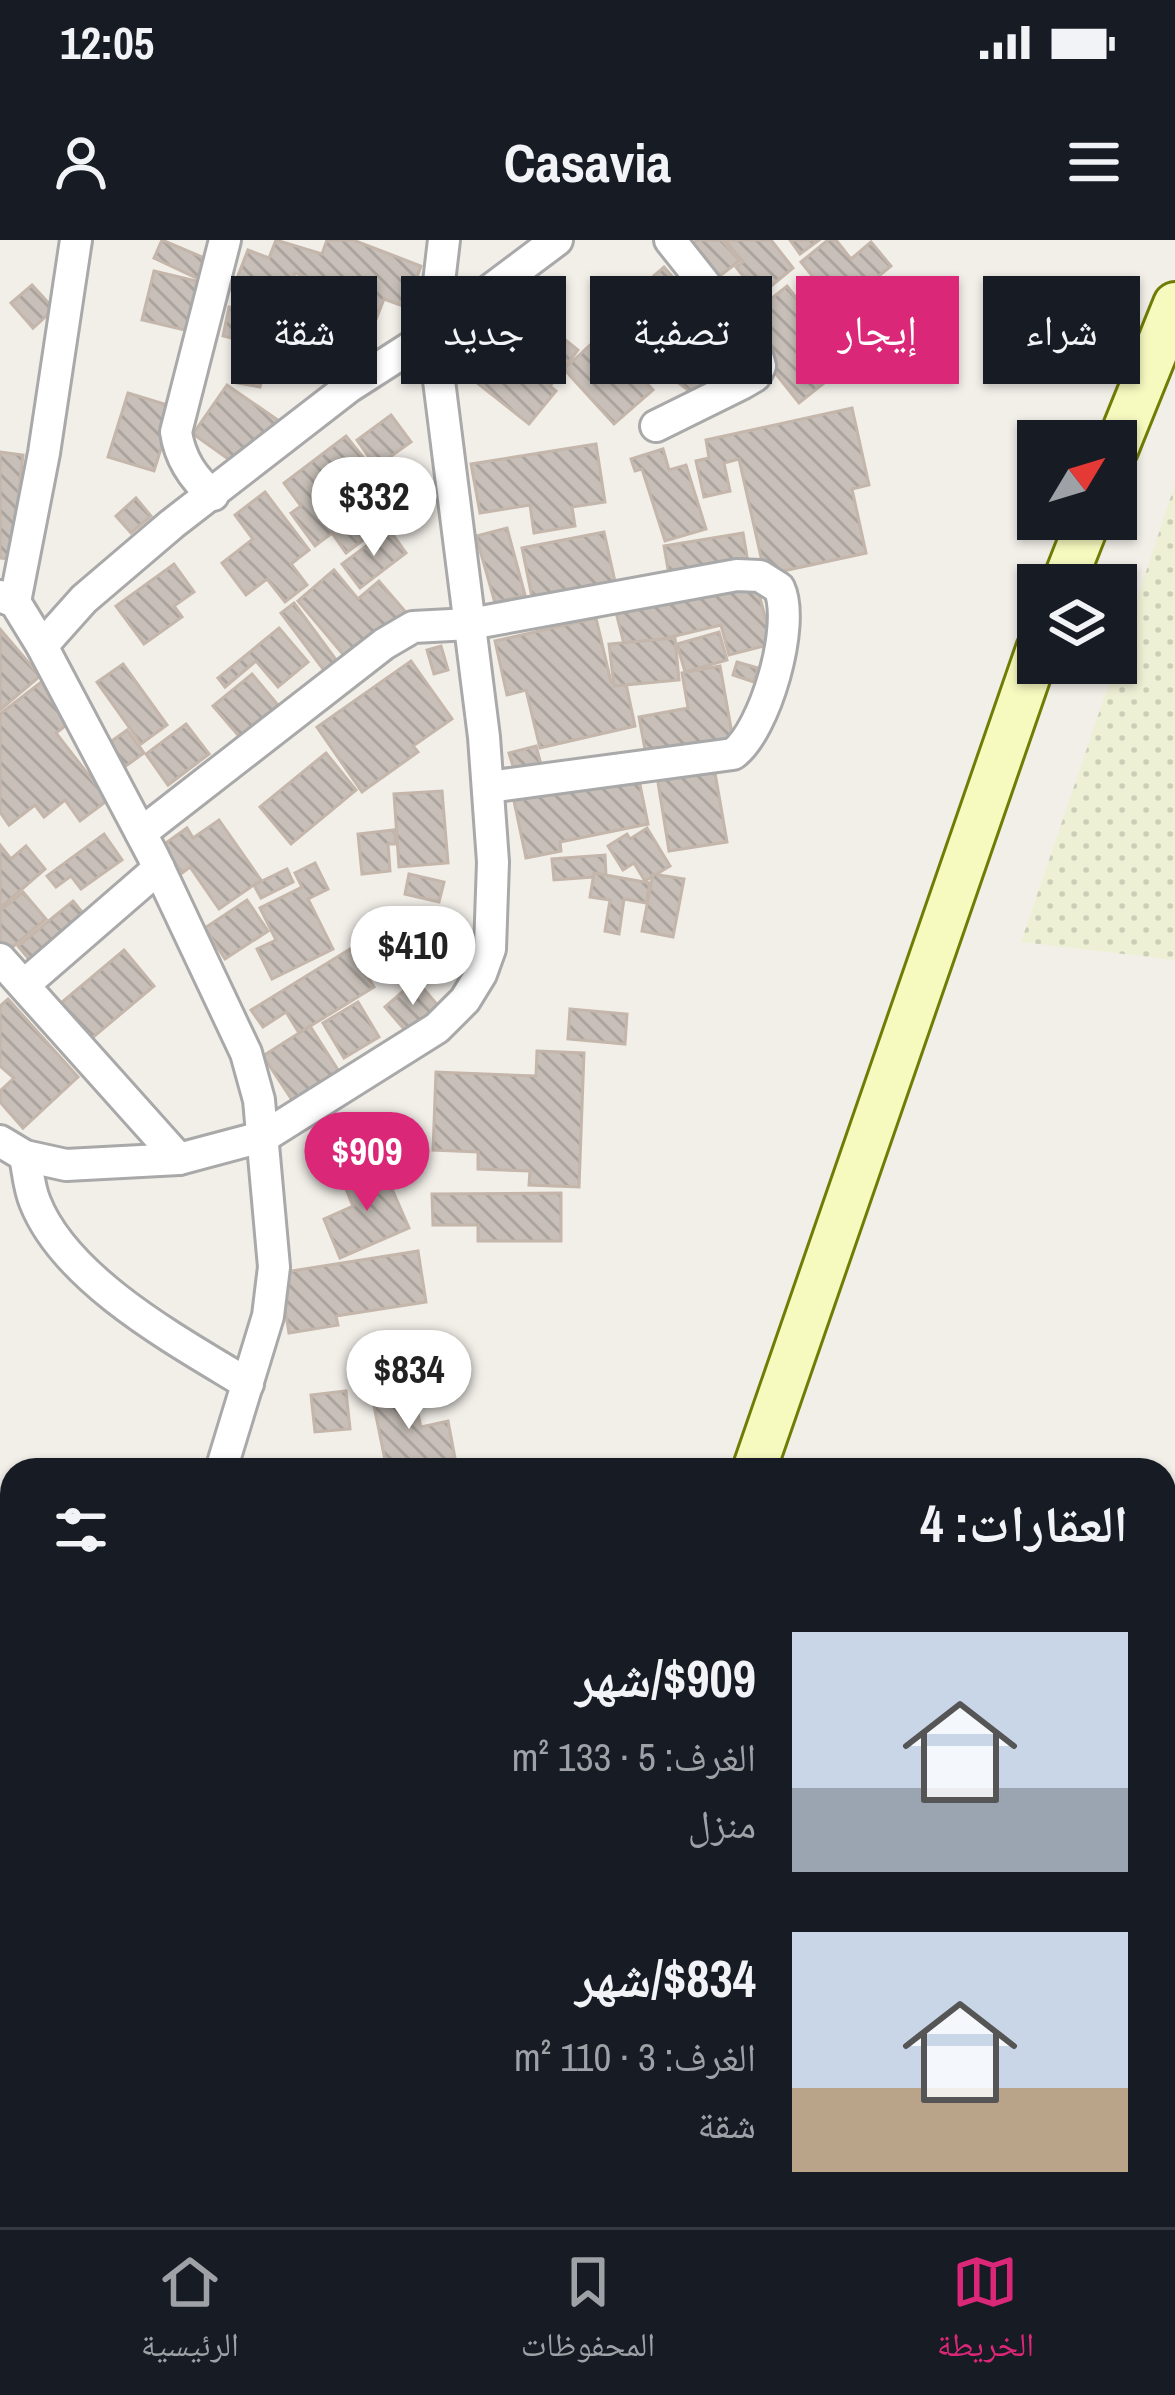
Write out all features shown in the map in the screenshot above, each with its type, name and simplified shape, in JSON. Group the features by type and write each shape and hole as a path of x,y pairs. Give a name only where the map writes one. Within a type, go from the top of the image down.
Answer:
{"street":[{"path":"76,240 44,453 8,599 42,646 141,832 245,1053 265,1136 274,1268 268,1316 225,1458"},
{"path":"213,495 188,467 176,432 225,240"},
{"path":"440,276 444,240"},
{"path":"509,276 556,240"},
{"path":"656,426 743,383 760,366 754,346 670,240"},
{"path":"1128,420 1175,304"},
{"path":"42,646 84,599 172,524 349,387 401,354"},
{"path":"13,1148 66,1165 179,1159 265,1136 437,1028 465,1000 481,974 490,949 493,862 488,787 440,384"},
{"path":"141,832 384,644 413,627 470,624 750,574 773,581 785,606 786,623 748,739 733,754 488,787"},
{"path":"758,1458 1026,684"},
{"path":"24,985 159,868"},
{"path":"0,959 179,1159"},
{"path":"13,1148 35,1203 79,1264 166,1333 248,1384"}],"green space":[{"path":"1175,484 1175,960 1021,942 1109,684 1137,684 1137,599"}],"building":[{"path":"162,240 214,262 205,282 154,258"},
{"path":"276,240 322,254 327,240 353,240 421,266 417,276 401,276 401,305 384,299 377,317 377,276 238,276 248,250 269,258"},
{"path":"722,240 739,261 720,276 693,243"},
{"path":"725,240 771,240 793,268 772,285 772,276 743,276 736,267 743,262"},
{"path":"790,240 819,240 800,254"},
{"path":"828,240 836,240 851,259 871,242 891,266 879,276 812,276 801,262"},
{"path":"154,271 205,283 193,332 142,320"},
{"path":"32,285 54,309 33,328 11,303"},
{"path":"787,286 796,298 796,384 823,384 799,403 772,369 772,298"},
{"path":"229,307 231,307 231,338 223,336"},
{"path":"566,340 578,350 566,365"},
{"path":"590,345 590,384 647,384 653,390 614,424 566,367"},
{"path":"479,384 552,384 556,391 529,424"},
{"path":"680,384 724,384 707,405"},
{"path":"227,385 279,421 245,471 193,434"},
{"path":"128,393 174,407 154,471 108,457"},
{"path":"852,408 869,485 852,489 866,553 765,575 739,459 724,463 730,491 704,497 696,461 709,458 706,440"},
{"path":"391,415 411,442 376,467 357,440"},
{"path":"346,436 370,466 341,488 375,531 346,553 332,533 315,546 291,513 301,506 284,483"},
{"path":"596,444 605,502 572,507 575,526 534,533 530,505 480,513 471,464"},
{"path":"663,449 669,470 686,465 706,529 665,541 642,469 635,471 631,459"},
{"path":"0,452 23,455 11,559 0,558"},
{"path":"265,492 309,550 291,564 307,585 285,602 267,579 246,595 222,563 253,539 235,515"},
{"path":"136,498 151,516 131,533 116,516"},
{"path":"507,528 525,595 495,603 476,536"},
{"path":"389,529 406,553 360,588 342,564"},
{"path":"604,532 616,586 533,602 522,548"},
{"path":"743,533 749,568 670,581 664,546"},
{"path":"174,564 194,592 174,606 182,617 144,644 116,606"},
{"path":"334,570 358,599 379,581 410,617 352,665 298,601"},
{"path":"755,578 772,644 729,655 721,625 625,648 616,612"},
{"path":"294,603 345,672 332,681 281,613"},
{"path":"596,618 611,682 625,679 635,726 540,748 526,690 507,695 495,641"},
{"path":"279,628 308,662 278,687 256,661 225,687 218,678"},
{"path":"0,629 40,676 0,710"},
{"path":"719,632 727,660 685,672 677,644"},
{"path":"675,638 679,680 614,686 609,644"},
{"path":"441,646 448,670 434,674 427,650"},
{"path":"411,661 452,719 413,746 418,752 362,792 317,727"},
{"path":"737,662 758,668 754,682 733,675"},
{"path":"123,664 167,725 141,744 97,682"},
{"path":"720,666 734,745 647,760 639,717 688,708 682,673"},
{"path":"252,674 293,723 255,755 213,706"},
{"path":"49,676 79,715 56,733 108,800 80,821 65,800 44,817 35,805 9,825 0,812 0,714"},
{"path":"186,724 209,754 168,785 146,754"},
{"path":"127,730 144,753 123,768 106,745"},
{"path":"536,746 542,768 516,776 509,753"},
{"path":"326,753 356,790 291,844 260,807"},
{"path":"714,767 727,842 669,851 657,776"},
{"path":"638,775 648,824 560,842 561,851 526,858 514,801"},
{"path":"442,791 448,863 399,867 394,794"},
{"path":"219,820 261,880 219,909 190,867 182,873 163,845 187,828 193,838"},
{"path":"647,828 670,866 645,881 634,863 623,870 608,846"},
{"path":"394,830 396,844 388,844 390,871 362,874 358,834"},
{"path":"104,834 122,860 81,889 71,876 56,887 47,876"},
{"path":"0,845 11,859 26,846 45,869 0,908"},
{"path":"605,855 606,876 554,880 552,859"},
{"path":"315,863 328,889 308,899 333,949 272,979 257,949 276,940 260,908 302,887 295,873"},
{"path":"287,869 293,882 261,898 254,885"},
{"path":"594,873 650,883 646,903 624,899 619,934 605,931 610,900 590,897"},
{"path":"409,874 444,882 439,902 405,894"},
{"path":"653,874 684,879 673,937 642,931"},
{"path":"23,892 46,919 4,954 0,911"},
{"path":"247,900 268,931 225,959 205,928"},
{"path":"73,901 92,924 37,969 18,946"},
{"path":"374,920 439,924 437,971 372,967"},
{"path":"350,949 374,987 299,1033 286,1012 263,1027 251,1010"},
{"path":"124,950 154,986 91,1039 61,1003"},
{"path":"416,980 441,1009 410,1036 385,1007"},
{"path":"8,999 78,1077 23,1128 0,1102 0,1091 14,1078 0,1066 0,1006"},
{"path":"358,1002 379,1037 344,1058 323,1023"},
{"path":"570,1009 627,1014 625,1044 568,1039"},
{"path":"310,1026 342,1076 296,1106 263,1056"},
{"path":"537,1051 584,1053 579,1187 529,1185 530,1171 478,1169 478,1152 433,1150 436,1072 536,1076"},
{"path":"382,1166 409,1228 340,1258 324,1219 353,1206 343,1182"},
{"path":"561,1193 561,1241 478,1241 478,1225 433,1225 432,1194"},
{"path":"418,1251 426,1302 336,1316 338,1325 289,1333 279,1273"},
{"path":"412,1388 421,1427 448,1421 455,1458 385,1458 372,1396"},
{"path":"346,1391 350,1429 315,1432 311,1395"}]}
